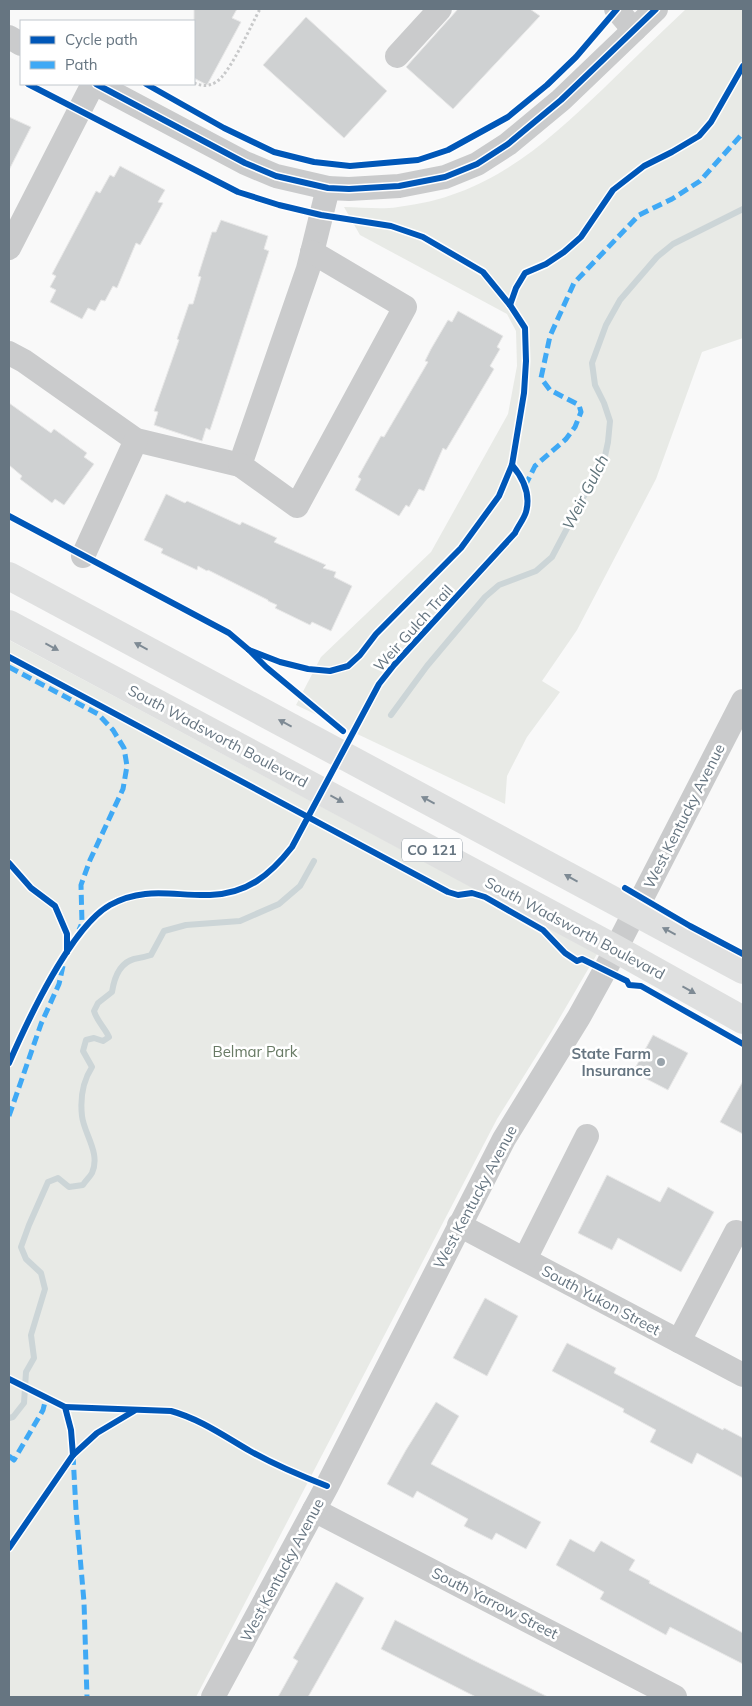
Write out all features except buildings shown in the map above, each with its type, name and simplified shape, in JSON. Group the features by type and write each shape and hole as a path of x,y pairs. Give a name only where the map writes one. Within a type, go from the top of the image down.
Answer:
{"main road":[{"name":"CO 121","path":"9,576 743,970"},
{"name":"South Wadsworth Boulevard","path":"9,624 616,949 743,1020"}],"street":[{"path":"396,56 440,9"},
{"path":"616,9 634,30"},
{"path":"97,85 258,169 283,178 328,188 383,188 445,177 490,156 523,133 561,100 656,9"},
{"path":"9,37 20,43"},
{"path":"12,234 94,85"},
{"path":"240,466 308,269 328,188"},
{"path":"9,352 136,440 240,466 297,506 405,307 312,252"},
{"path":"83,556 136,440"},
{"name":"West Kentucky Avenue","path":"214,1697 314,1510 504,1139 579,1017 616,949 743,701"},
{"path":"525,1259 587,1136"},
{"name":"South Yukon Street","path":"459,1225 743,1375"},
{"path":"679,1340 736,1232"},
{"name":"South Yarrow Street","path":"314,1510 675,1697"}],"path":[{"path":"195,83 204,87 217,82 228,69 260,9"}],"green space":[{"path":"686,9 743,9 743,338 702,352 656,479 577,630 542,681 560,692 527,737 507,776 505,804 296,705 321,657 431,552 508,414 517,366 516,331 507,314 360,235 344,207 391,208 430,201 486,181 535,149 558,130"},
{"name":"Belmar Park","path":"9,640 597,954 497,1119 196,1697 9,1697"}],"waterway":[{"name":"Weir Gulch","path":"391,715 427,666 485,597 499,585 536,571 552,557 605,456 610,421 595,385 592,363 606,325 620,300 657,257 673,244 743,209"},
{"name":"Weir Gulch","path":"9,1418 13,1417 24,1403 26,1372 34,1358 31,1335 45,1289 41,1273 26,1259 21,1247 48,1182 58,1178 69,1187 83,1185 92,1173 94,1166 95,1158 83,1123 81,1103 84,1084 92,1067 83,1051 86,1040 94,1038 103,1041 109,1037 94,1011 98,1003 112,992 114,982 121,968 129,961 151,955 164,931 186,925 240,921 279,904 300,886 314,861"}],"marked path":[{"path":"525,486 535,466 566,439 575,427 581,412 579,405 550,390 541,378 550,336 574,283 639,215 672,199 700,181 743,133"},
{"path":"9,667 98,714 113,730 124,748 127,766 123,789 90,860 81,885 82,923 79,930"},
{"path":"9,1116 41,1024 59,984 63,966"},
{"path":"9,1456 14,1460 43,1410 46,1398"},
{"path":"73,1455 84,1602 87,1697"}],"cycle path":[{"path":"148,85 224,128 274,152 314,162 350,166 418,160 448,150 508,117 547,85 576,57 617,9"},
{"path":"98,85 245,163 276,176 328,188 349,189 399,186 445,177 477,164 508,144 561,100 656,9"},
{"path":"510,305 516,288 525,273 546,264 581,237 613,190 644,166 699,136 711,122 743,66"},
{"path":"30,85 238,192 279,205 321,215 391,226 423,237 483,272 510,305 525,328 526,361 524,393 512,465 499,496 461,548 376,634 360,655 348,666 330,671 308,669 280,662 249,650"},
{"name":"Weir Gulch Trail","path":"9,1063 52,977 80,933 95,916 110,905 135,896 159,893 210,895 235,891 257,881 284,857 292,847 379,684 394,665 515,533 525,515 527,493 520,475 512,465"},
{"path":"9,516 229,633 266,667 343,731"},
{"path":"9,657 448,892 458,895 472,893 485,897 543,930 565,953 577,961 582,959 627,981 629,985 641,986 743,1044"},
{"path":"9,863 31,888 55,906 67,934 67,952"},
{"path":"625,888 743,954"},
{"path":"9,1379 65,1407 71,1430 73,1455"},
{"path":"65,1407 171,1411 182,1414 202,1423 278,1466 327,1486"},
{"path":"9,1548 73,1455 97,1433 134,1411"}],"place":[{"name":"State Farm Insurance","path":"661,1062"}]}
